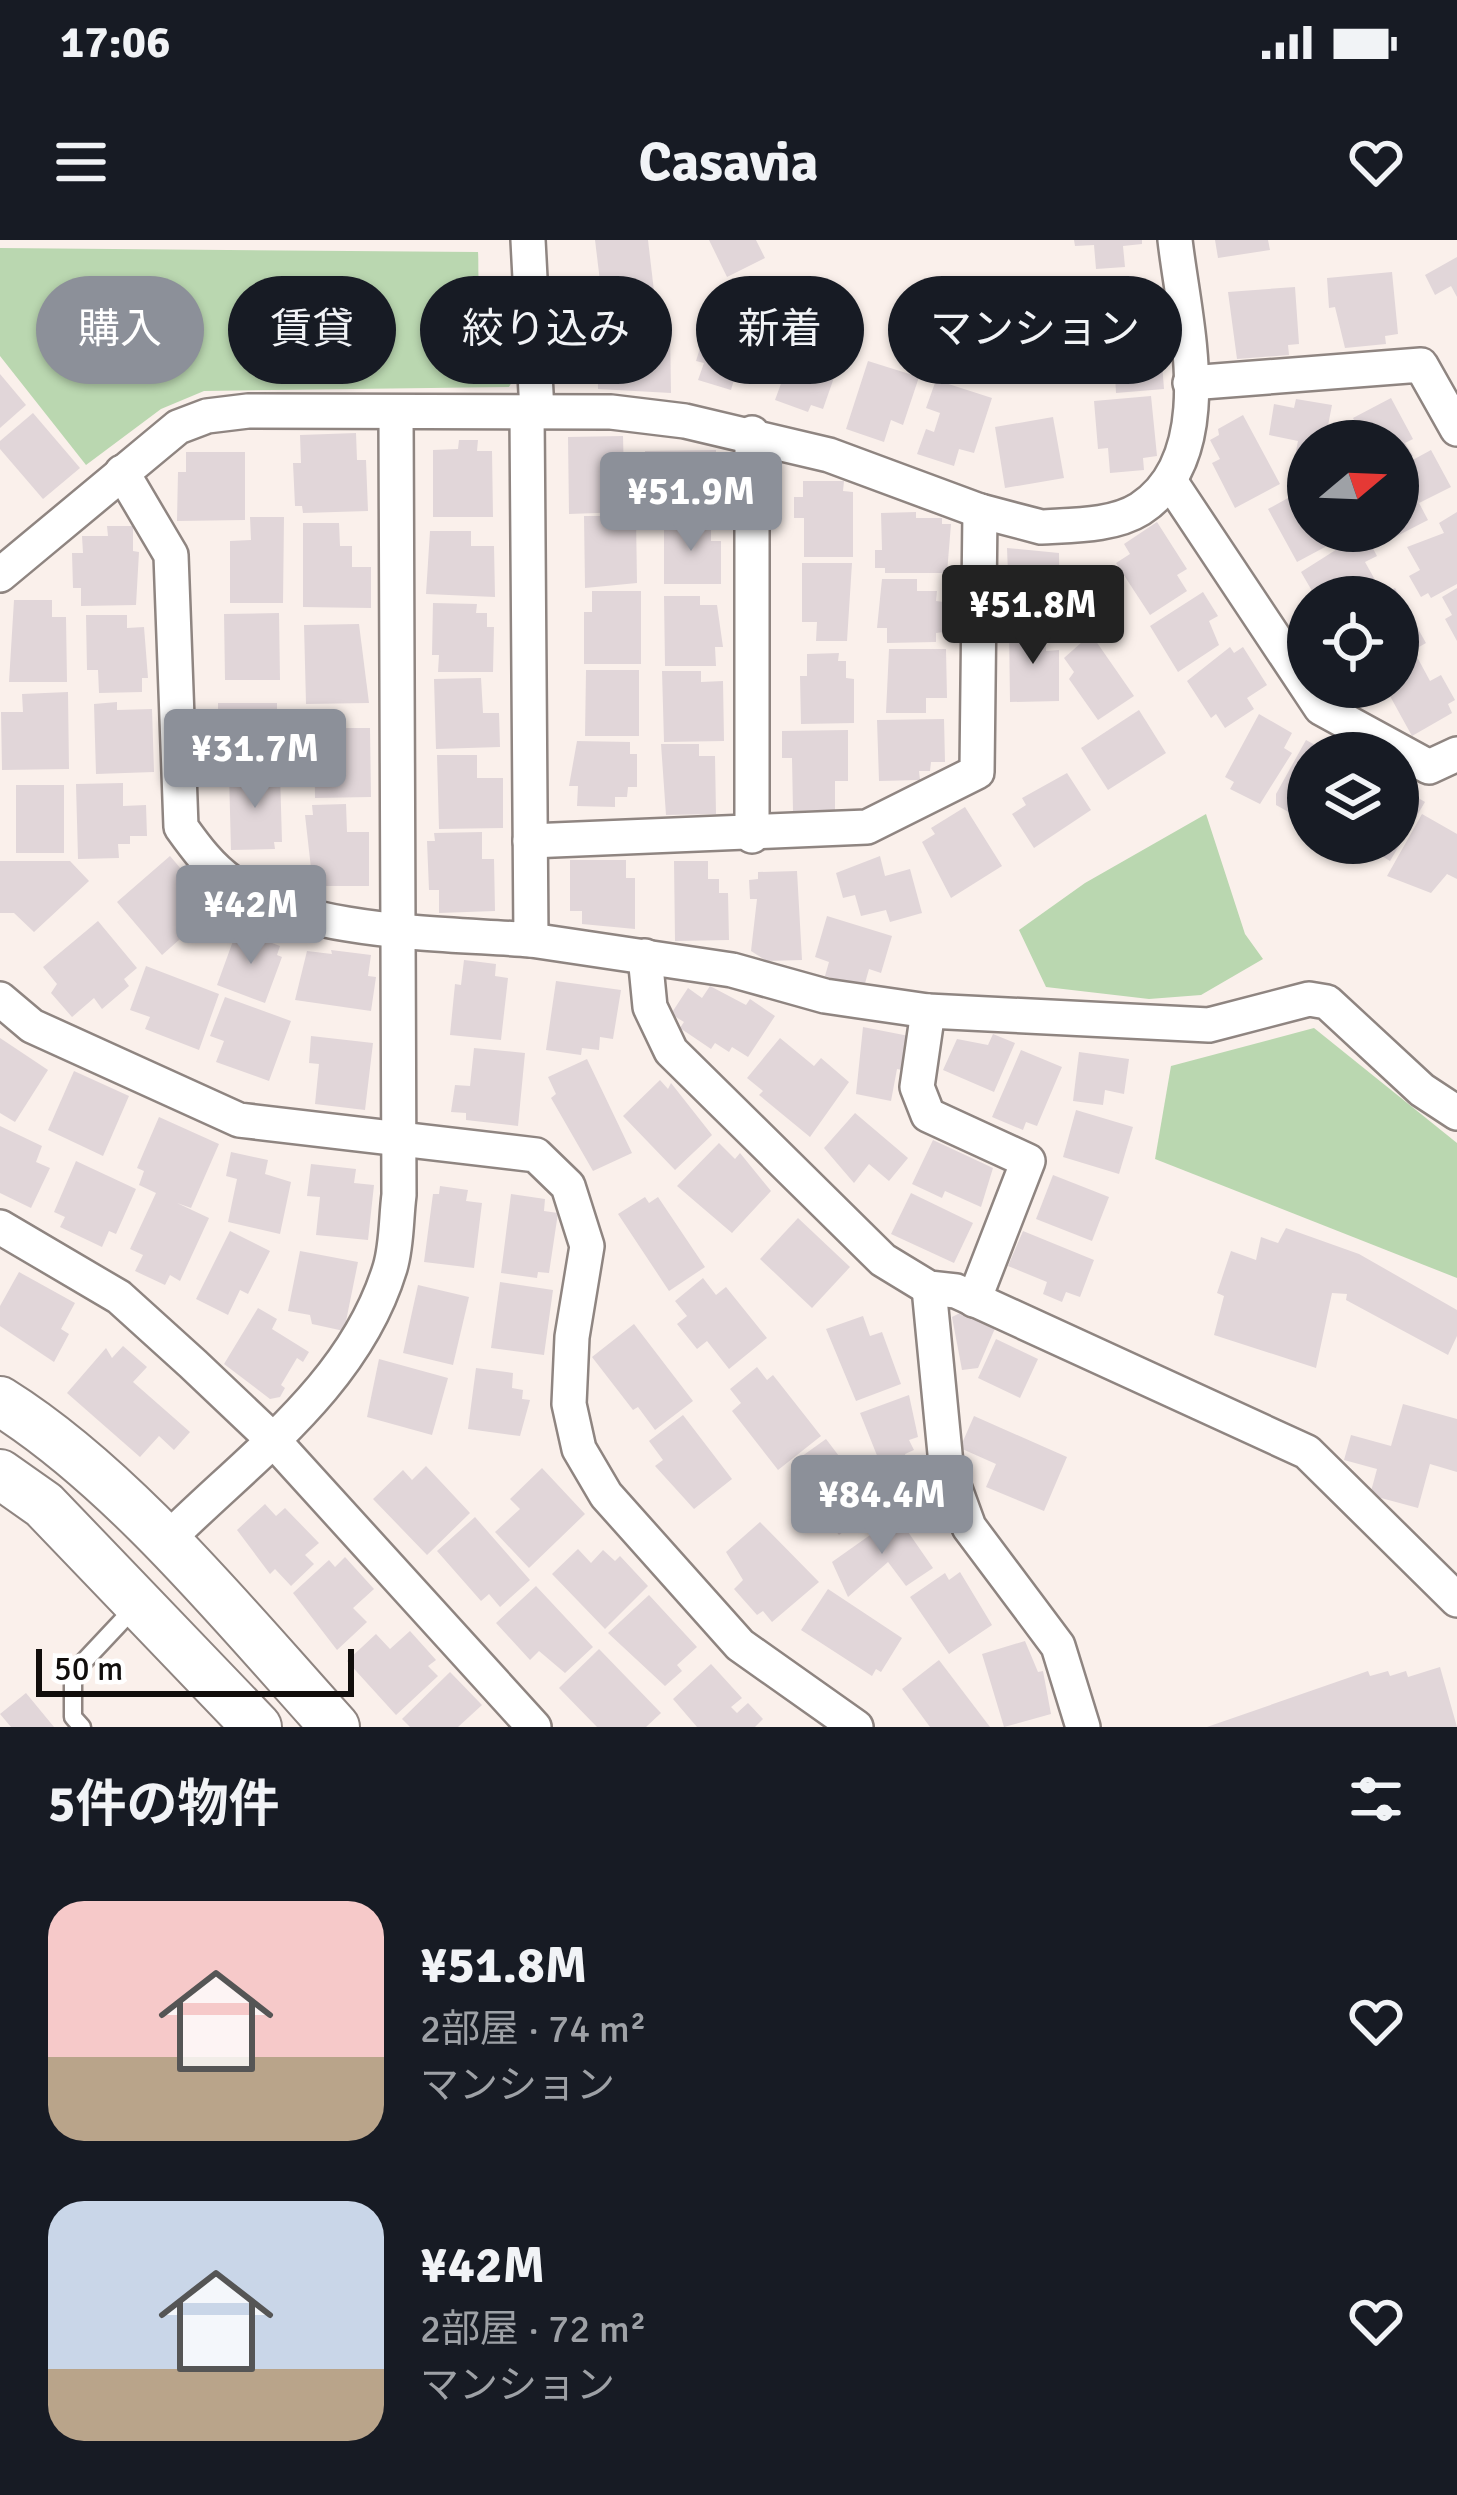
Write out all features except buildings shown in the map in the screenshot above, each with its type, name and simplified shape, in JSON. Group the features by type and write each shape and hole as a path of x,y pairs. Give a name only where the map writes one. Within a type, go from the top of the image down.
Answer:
{"street":[{"path":"528,240 532,940"},
{"path":"0,575 178,427 207,416 248,411 611,412 752,433 829,454 980,511 1041,527 1088,525 1138,510 1170,481 1188,434 1190,383 1175,240"},
{"path":"1190,383 1421,365 1457,429"},
{"path":"166,1541 333,1380 367,1324 391,1265 398,1142 396,413"},
{"path":"752,433 752,836"},
{"path":"122,472 171,556 181,827 234,885 286,909 395,929 532,940 645,956 731,970 825,997 928,1011 1209,1025 1309,999 1327,1002 1422,1090 1457,1113"},
{"path":"1170,481 1321,708 1429,766 1457,754"},
{"path":"530,841 752,836 867,826 977,772 980,511"},
{"path":"645,956 650,1007 670,1051 883,1260 929,1288 956,1291 1307,1452 1457,1600"},
{"path":"0,999 32,1026 238,1120 536,1155 568,1186 587,1246 569,1404 579,1448 605,1496 740,1645 856,1727"},
{"path":"928,1011 917,1087 928,1115 1028,1161 974,1300"},
{"path":"0,1227 119,1297 273,1440 534,1727"},
{"path":"929,1288 946,1463 969,1526 1058,1646 1082,1727"},
{"path":"0,1401 27,1418 166,1541 334,1727"},
{"path":"0,1474 44,1505 257,1727"}],"lane":[{"path":"82,1727 73,1717 73,1673 140,1602"}],"green space":[{"path":"0,248 478,252 479,276 420,276 420,384 510,384 204,391 161,409 86,465 0,356"},
{"path":"1206,814 1245,934 1263,959 1201,995 1149,999 1046,987 1019,930 1085,883"},
{"path":"1314,1028 1457,1143 1457,1278 1155,1159 1171,1066"}]}
